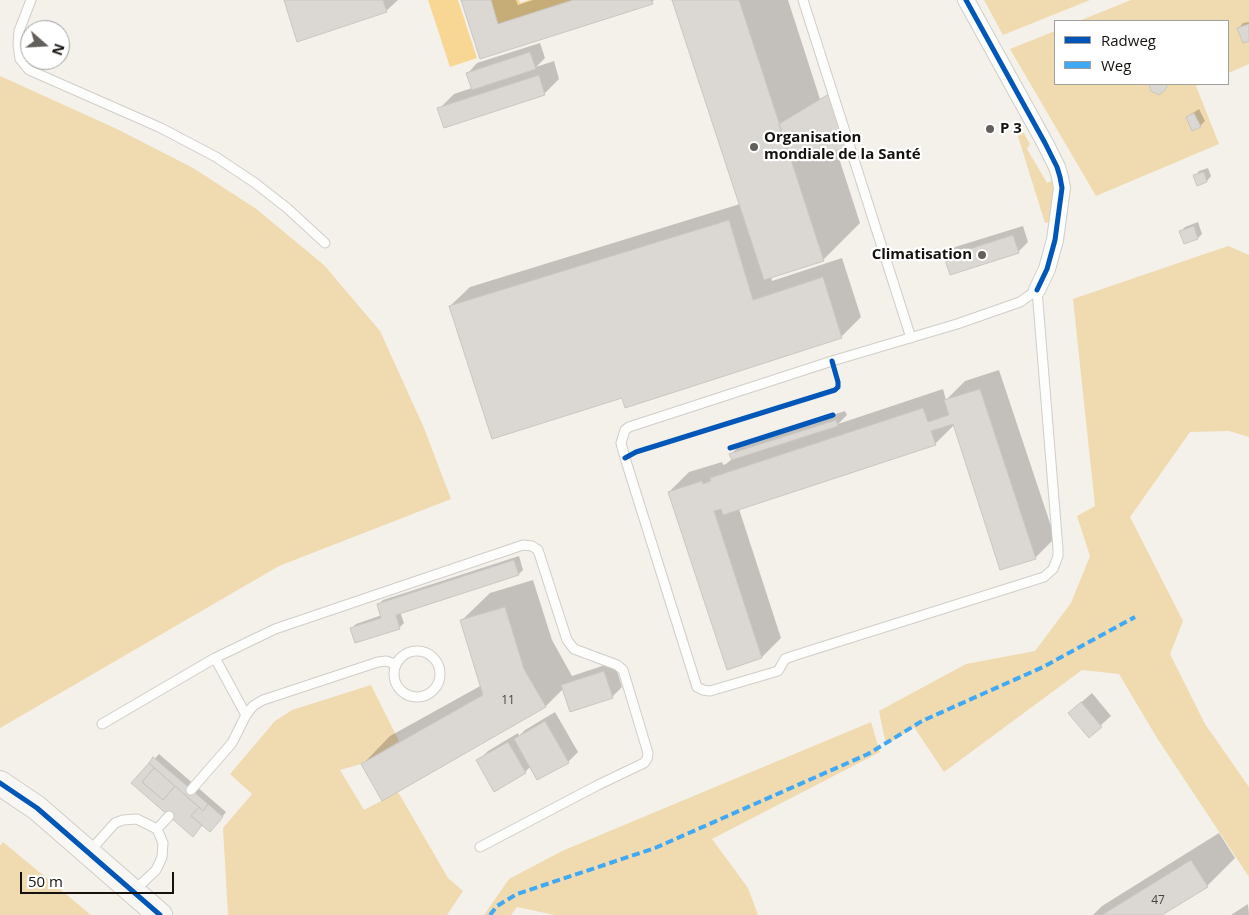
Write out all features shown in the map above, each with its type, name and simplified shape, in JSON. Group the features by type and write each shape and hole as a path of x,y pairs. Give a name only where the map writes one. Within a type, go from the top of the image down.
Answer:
{"street":[{"path":"966,0 1045,143 1060,177 1062,188 1055,240 1047,269 1037,290"},
{"path":"0,783 37,808 160,915"}],"lane":[{"path":"31,0 19,31 18,45 20,59 29,70 161,128 216,157 255,183 287,208 325,243"},
{"path":"803,0 911,338"},
{"path":"1037,290 1058,549 1058,556 1053,569 1044,577 793,656 785,660 778,671 710,691 698,687 625,458 621,443 625,430 629,427 832,361 911,338 1020,302 1037,290"},
{"path":"102,724 215,658 275,628 523,545 532,546 538,550 567,640 574,649 617,665 623,670 648,753 648,759 644,763 480,847"},
{"path":"422,650 429,653 435,657 441,671 438,685 433,692 426,696 410,696 397,686 394,679 396,665 401,657 407,653 422,650"},
{"path":"215,658 246,715"},
{"path":"191,790 232,743 246,715 253,706 263,700 378,662 392,662 396,665"},
{"path":"157,829 169,816"},
{"path":"89,852 115,823 123,820 138,819 157,829 162,843 162,857 159,864 134,891"}],"shaded area":[{"path":"428,0 458,0 477,58 450,67"},
{"path":"491,0 519,0 520,3 529,0 573,0 498,24"},
{"path":"984,0 1090,0 1003,35"},
{"path":"1131,0 1249,0 1249,64 1229,73 1229,20 1081,20"},
{"path":"1054,31 1054,85 1198,85 1196,86 1219,144 1096,196 1010,49"},
{"path":"0,76 117,129 193,168 255,208 324,265 380,331 424,428 451,499 279,566 0,728"},
{"path":"1021,128 1030,144 1027,149 1047,183 1052,181 1055,187 1050,222 1045,223 1016,130"},
{"path":"1228,246 1249,255 1249,437 1229,431 1190,432 1130,517 1183,621 1170,654 1205,724 1249,787 1249,877 1157,738 1119,674 1082,670 944,772 914,727 886,745 879,711 966,664 1035,651 1071,603 1090,556 1077,516 1095,506 1073,299"},
{"path":"371,685 399,741 361,764 340,770 364,810 398,792 448,878 463,891 447,915 228,915 223,828 252,794 230,774 275,721 292,710"},
{"path":"871,722 880,752 712,839 748,888 758,915 555,915 517,907 511,915 484,915 509,879 562,851"},
{"path":"3,842 91,915 0,915 0,846"}],"building":[{"path":"284,0 383,0 387,12 297,42"},
{"path":"461,0 491,0 498,24 573,0 651,0 653,4 480,59"},
{"name":"Organisation mondiale de la Santé","path":"672,0 739,0 824,261 764,280"},
{"path":"1249,24 1249,41 1243,43 1237,28"},
{"path":"530,52 536,69 472,90 466,73"},
{"path":"539,75 545,95 444,128 437,108"},
{"path":"1149,85 1166,85 1167,87 1159,95 1151,91"},
{"path":"829,94 846,149 789,155 779,124"},
{"path":"1194,113 1201,127 1192,131 1186,117"},
{"path":"1204,172 1207,182 1197,186 1193,175"},
{"path":"729,220 753,300 823,277 842,338 625,408 622,398 492,439 449,306"},
{"path":"1194,226 1198,239 1184,244 1179,231"},
{"name":"Climatisation","path":"1013,235 1019,253 950,275 944,257"},
{"path":"980,389 1036,559 1000,570 953,424 931,431 936,445 723,515 721,509 714,511 762,658 727,670 668,492 702,481 703,484 711,481 710,478 923,408 928,422 949,415 944,400"},
{"path":"836,420 838,426 732,460 729,454"},
{"path":"514,560 519,575 396,615 400,629 355,643 350,628 381,618 377,604"},
{"path":"505,607 524,669 546,707 382,801 361,764 483,695 460,620"},
{"path":"604,671 613,698 570,712 561,685"},
{"path":"1081,702 1102,727 1089,738 1068,713"},
{"path":"545,721 569,763 537,780 514,739"},
{"path":"508,742 526,773 494,792 476,760"},
{"path":"153,757 208,804 203,811 149,763"},
{"path":"149,763 154,768 142,782 163,800 175,786 199,807 191,816 202,825 193,837 131,783"},
{"path":"154,768 175,786 163,800 142,782"},
{"path":"208,804 223,817 210,832 191,816 199,807 203,811"},
{"path":"1191,860 1208,887 1162,915 1102,915"}],"marked path":[{"path":"490,915 497,906 517,894 655,848 868,754 922,721 1043,667 1135,617"}],"cycle path":[{"path":"966,0 1045,143 1060,177 1062,188 1055,240 1047,269 1037,290"},
{"path":"625,458 636,452 835,390 838,387 838,382 832,361"},
{"path":"730,448 833,415"},
{"path":"0,783 37,808 160,915"}],"place":[{"name":"P 3","path":"990,129"},
{"name":"Organisation mondiale de la Santé","path":"754,147"},
{"name":"Climatisation","path":"982,255"}]}
